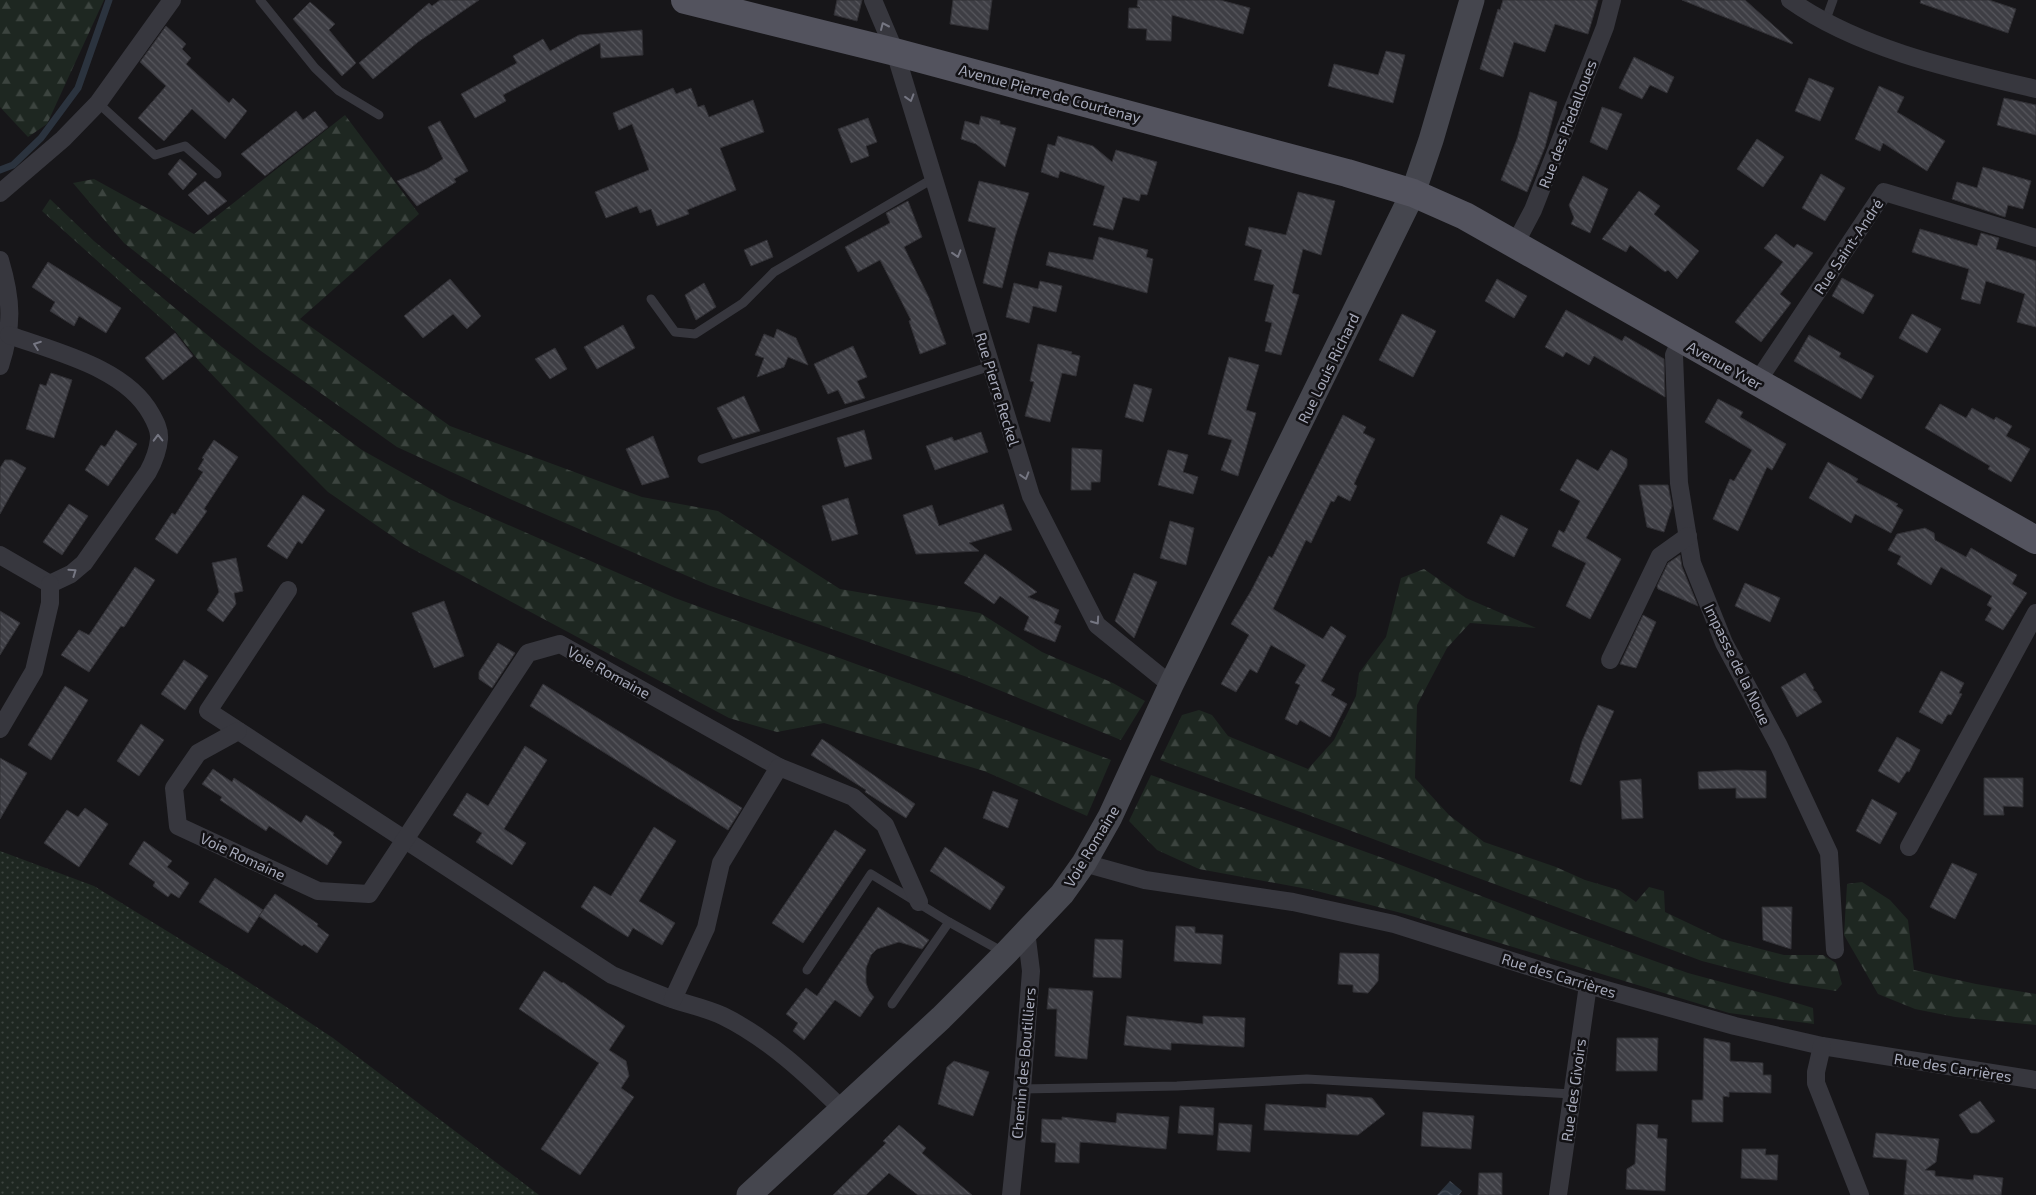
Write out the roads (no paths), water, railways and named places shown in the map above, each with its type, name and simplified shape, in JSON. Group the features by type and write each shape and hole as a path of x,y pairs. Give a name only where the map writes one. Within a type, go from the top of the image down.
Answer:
{"main road":[{"name":"Avenue Pierre de Courtenay","path":"686,0 895,52 1347,173 1413,193"},
{"name":"Rue Louis Richard","path":"1153,723 1413,193 1431,140 1472,0"},
{"name":"Avenue Yver","path":"1413,193 1453,210 1515,244 2036,540"},
{"name":"Voie Romaine","path":"749,1195 941,1018 1062,894 1084,863 1103,831 1153,723"}],"street":[{"path":"0,193 63,139 98,103 172,0"},
{"name":"Rue Pierre Reckel","path":"873,0 895,52 1031,496 1097,625 1171,685"},
{"name":"Rue des Piedalloues","path":"1515,244 1533,210 1604,27 1612,0"},
{"path":"1790,0 1813,17 1903,55 2036,89"},
{"name":"Rue Saint-André","path":"1757,382 1884,192 2036,238"},
{"path":"0,260 10,308 9,335 0,366"},
{"path":"9,335 106,371 128,386 146,404 156,422 160,437 157,455 148,472 84,563 71,574 50,584"},
{"name":"Impasse de la Noue","path":"1681,339 1674,355 1679,483 1692,563 1724,643 1779,746 1829,854 1835,950"},
{"path":"1610,660 1660,556 1688,536"},
{"path":"0,555 50,584"},
{"path":"0,729 34,671 50,602 50,584"},
{"path":"288,590 208,711 612,975 672,999 702,1007 723,1016 750,1032 804,1073 843,1110"},
{"path":"1909,847 2036,613"},
{"name":"Voie Romaine","path":"238,731 198,753 174,788 178,826 318,891 369,894 528,652 560,644 779,767 853,797 885,825 919,902"},
{"path":"672,999 706,928 721,864 779,767"},
{"name":"Rue des Carrières","path":"1084,863 1144,880 1293,902 1394,924 1588,985 1735,1026 1822,1046 2036,1080"},
{"name":"Chemin des Boutilliers","path":"1011,1195 1032,971 1026,932"},
{"name":"Rue des Givoirs","path":"1558,1195 1588,985"},
{"path":"1822,1046 1816,1072 1816,1083 1860,1195"}],"lane":[{"path":"260,0 315,68 339,91 379,115"},
{"path":"1825,22 1833,0"},
{"path":"98,103 154,155 185,146 217,174"},
{"path":"651,299 675,332 695,334 743,303 774,272 934,178"},
{"path":"702,459 991,366"},
{"path":"807,970 871,874 949,922 1006,953"},
{"path":"892,1004 949,922"},
{"path":"1022,1089 1177,1086 1307,1079 1572,1094"}],"water":[{"path":"1450,1181 1462,1191 1459,1195 1437,1195"}],"waterway":[{"path":"0,170 13,165 41,138 78,88 109,0"}]}
